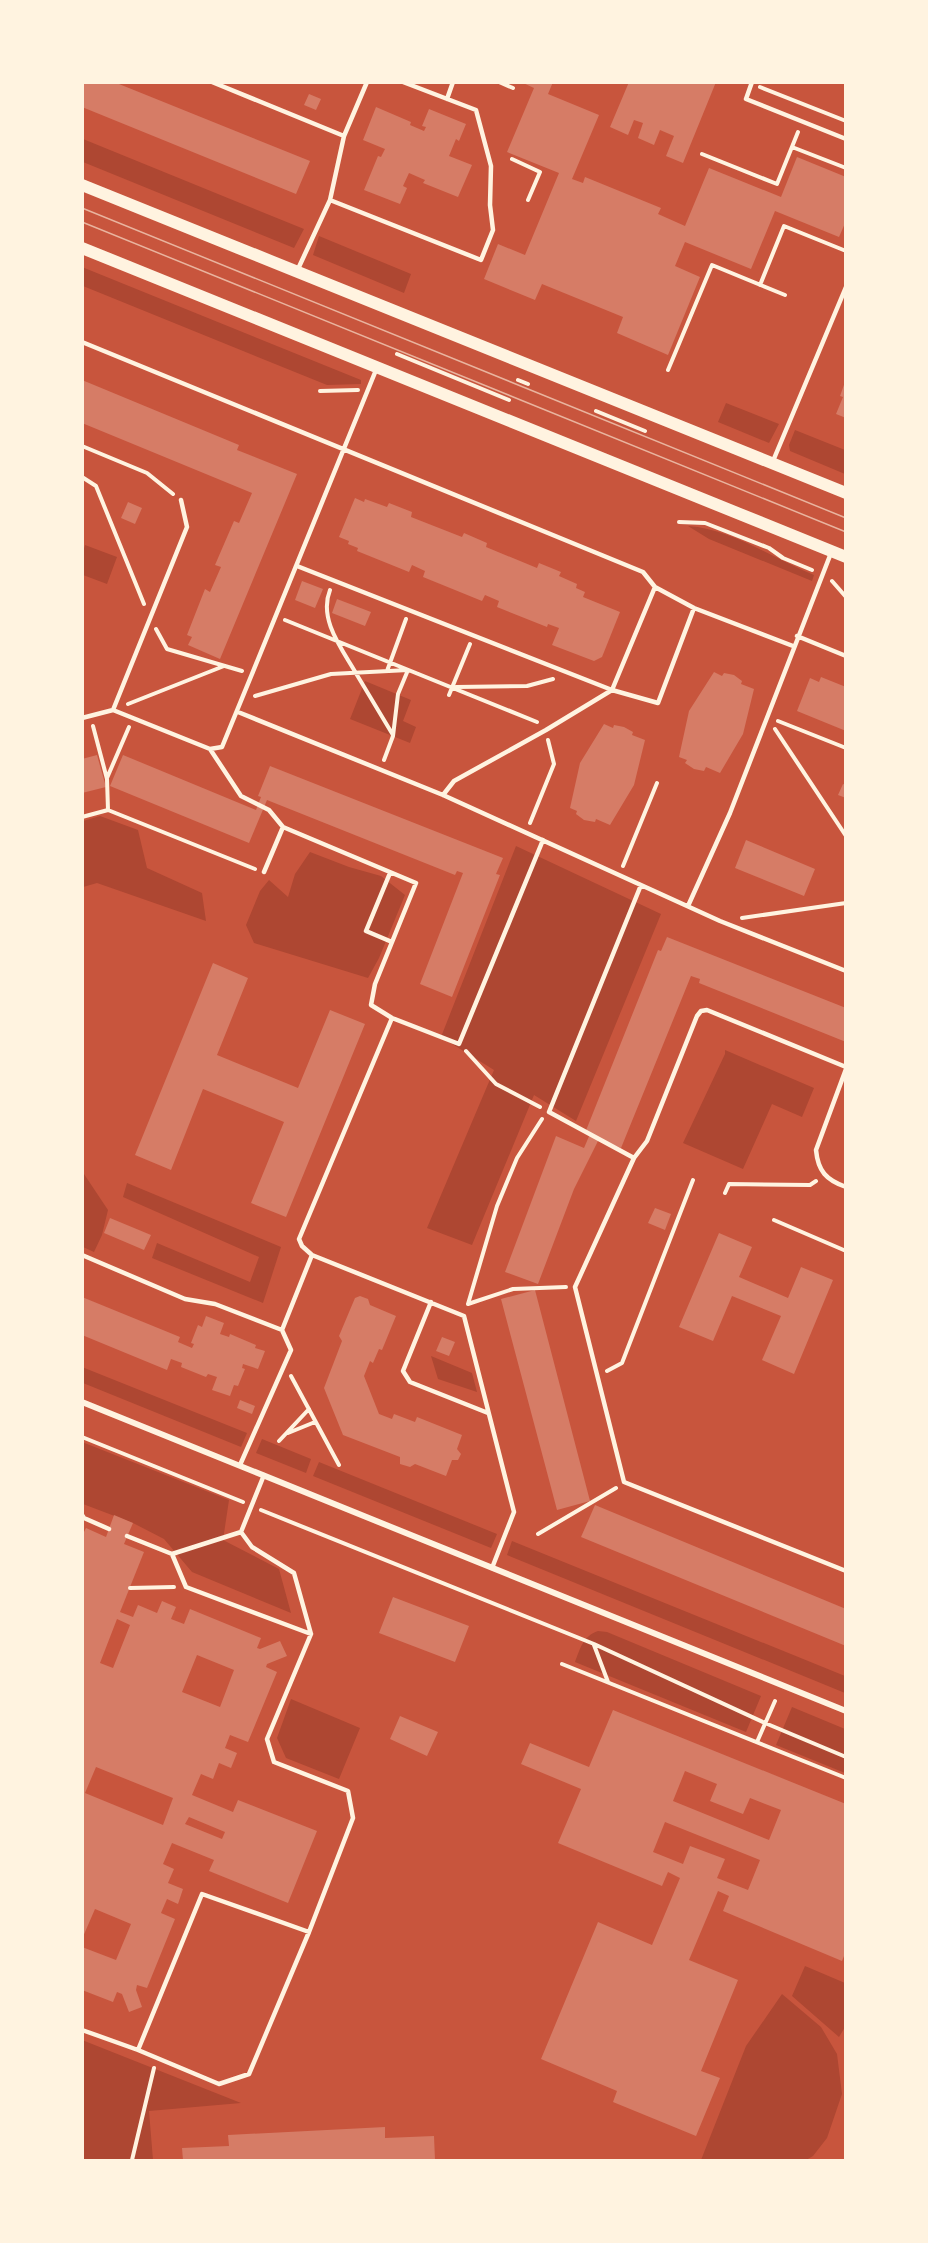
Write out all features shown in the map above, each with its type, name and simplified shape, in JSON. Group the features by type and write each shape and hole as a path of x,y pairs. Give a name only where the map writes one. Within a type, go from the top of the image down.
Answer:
{"main road":[{"path":"82,185 846,493"},
{"path":"82,248 846,557"}],"street":[{"path":"82,1402 846,1711"}],"lane":[{"path":"212,82 345,136"},
{"path":"297,273 330,200 345,136 367,82"},
{"path":"330,200 481,260 493,230 490,205 491,166 476,110 403,82"},
{"path":"447,99 453,82"},
{"path":"752,83 746,99 846,139"},
{"path":"772,464 846,287"},
{"path":"82,342 643,572 655,588 694,608 793,646"},
{"path":"82,718 113,710 210,749 222,747 377,367"},
{"path":"113,710 187,527 180,500"},
{"path":"688,906 730,813 831,551"},
{"path":"297,566 612,690 658,702 694,608"},
{"path":"443,795 454,781 612,690 655,588"},
{"path":"797,636 846,656"},
{"path":"238,712 443,795 720,921 846,971"},
{"path":"210,749 241,796 269,810 283,828 416,883 375,984 371,1005 392,1017 459,1044 543,840"},
{"path":"264,872 283,828"},
{"path":"390,873 366,931 392,942"},
{"path":"634,1158 549,1112 641,885"},
{"path":"846,1187 824,1176 817,1164 816,1150 846,1068 707,1010 701,1011 647,1141 634,1158 575,1287 624,1482 846,1572"},
{"path":"392,1017 299,1239 302,1246 312,1255 464,1316 514,1512 492,1568"},
{"path":"82,1255 185,1299 215,1304 282,1330 291,1350 240,1466"},
{"path":"282,1330 312,1255"},
{"path":"430,1302 404,1371 410,1382 488,1413"},
{"path":"127,1536 172,1554 241,1532 264,1475"},
{"path":"82,1515 109,1529"},
{"path":"82,2030 138,2050 219,2084 249,2074 309,1932 353,1818 348,1791 274,1762 267,1739 311,1634 294,1573 252,1546 241,1532"},
{"path":"172,1554 186,1587 311,1634"},
{"path":"138,2050 202,1894 309,1932"}],"path":[{"path":"499,82 513,88"},
{"path":"752,83 846,121"},
{"path":"702,154 777,184 808,106"},
{"path":"792,147 846,168"},
{"path":"512,159 540,172 528,200"},
{"path":"760,285 784,226 845,249"},
{"path":"668,370 712,265 784,295"},
{"path":"397,354 509,400"},
{"path":"320,391 355,388 367,393"},
{"path":"82,446 147,473 180,500"},
{"path":"679,522 705,523 770,548 783,558 829,578 846,597"},
{"path":"333,580 326,600 328,620 336,640 393,736"},
{"path":"276,616 539,723 546,730 554,764 526,832"},
{"path":"387,671 402,631"},
{"path":"449,695 465,656"},
{"path":"113,710 225,666"},
{"path":"242,700 331,674 408,669"},
{"path":"380,769 393,736 398,694 408,669"},
{"path":"453,687 527,686 571,674"},
{"path":"91,716 107,779 108,810"},
{"path":"766,716 846,748"},
{"path":"766,716 846,836"},
{"path":"107,779 133,718"},
{"path":"619,875 657,783"},
{"path":"82,817 108,810 264,872"},
{"path":"720,921 846,903"},
{"path":"459,1044 496,1084 549,1112 542,1119 509,1177 497,1206 464,1316"},
{"path":"725,1193 729,1184 810,1185 824,1176"},
{"path":"598,1376 622,1363 693,1180"},
{"path":"774,1220 846,1251"},
{"path":"468,1304 513,1289 575,1287"},
{"path":"285,1364 339,1466"},
{"path":"279,1441 309,1409"},
{"path":"285,1435 315,1422"},
{"path":"82,1437 594,1644 765,1724 846,1757"},
{"path":"538,1534 624,1482"},
{"path":"130,1588 186,1587"},
{"path":"594,1644 608,1682"},
{"path":"562,1664 846,1778"},
{"path":"757,1742 775,1701"},
{"path":"132,2160 149,2096 156,2058"}],"shaded area":[{"path":"83,139 304,229 294,248 83,162"},
{"path":"319,236 411,274 404,293 313,255"},
{"path":"82,267 361,380 361,384 327,385 83,286"},
{"path":"726,403 779,424 769,443 718,422"},
{"path":"795,430 845,450 845,474 790,451 789,445"},
{"path":"688,526 704,528 737,539 814,575 812,581 709,539"},
{"path":"85,545 117,557 107,584 83,575"},
{"path":"365,681 411,700 403,721 416,727 410,743 350,719"},
{"path":"100,816 138,830 147,868 202,893 206,921 97,883 83,887 83,821"},
{"path":"516,846 661,914 576,1121 534,1095 472,1245 427,1228 494,1070 441,1037"},
{"path":"310,852 381,876 405,895 379,958 368,978 254,943 246,925 260,891 269,880 288,897 295,874"},
{"path":"725,1050 814,1088 802,1117 772,1104 743,1169 683,1143"},
{"path":"82,1171 108,1210 102,1235 94,1252 83,1247"},
{"path":"127,1183 281,1247 263,1303 152,1258 157,1243 250,1282 259,1257 123,1197"},
{"path":"431,1356 472,1373 477,1392 438,1379"},
{"path":"82,1367 247,1433 241,1447 83,1383"},
{"path":"262,1439 311,1459 306,1473 256,1453"},
{"path":"82,1442 229,1500 223,1540 279,1569 291,1613 192,1572 164,1539 133,1523 83,1504"},
{"path":"319,1462 497,1534 491,1548 313,1476"},
{"path":"512,1541 845,1676 845,1693 507,1555"},
{"path":"598,1631 607,1632 761,1696 746,1732 575,1662 585,1640"},
{"path":"291,1699 360,1728 339,1779 286,1758 277,1738"},
{"path":"792,1707 845,1729 845,1773 776,1745"},
{"path":"805,1966 845,1983 845,2027 839,2037 792,1996"},
{"path":"782,1994 821,2027 837,2054 842,2094 827,2138 813,2156 806,2160 701,2160 746,2046"},
{"path":"82,2040 241,2103 149,2111 153,2160 83,2160"}],"building":[{"path":"82,82 114,82 310,161 296,194 82,107"},
{"path":"521,82 553,82 548,94 599,115 572,179 583,183 585,177 661,208 658,214 685,226 709,168 781,197 797,157 846,177 846,221 839,237 775,211 751,269 685,242 675,266 700,277 668,355 617,333 623,317 542,284 535,300 484,279 498,244 525,255 559,173 507,152 534,88"},
{"path":"629,82 716,82 683,163 666,156 674,136 660,130 654,145 638,138 643,123 634,120 628,135 610,127"},
{"path":"309,94 321,99 316,110 304,105"},
{"path":"376,107 411,122 410,125 424,131 426,127 422,126 429,109 466,124 449,156 472,165 458,197 423,183 425,180 409,173 403,186 407,188 400,204 364,190 378,156 381,157 385,149 363,140"},
{"path":"82,380 239,445 237,450 297,474 220,659 188,645 192,637 187,635 205,589 210,592 221,567 215,565 234,521 239,523 252,493 82,423"},
{"path":"845,382 846,418 836,414 843,397 840,396"},
{"path":"355,498 387,507 389,503 412,512 411,517 462,537 464,533 487,543 486,547 537,568 539,563 561,572 559,576 577,584 576,588 585,592 583,597 620,612 602,657 594,661 552,645 559,628 548,624 547,627 497,607 499,601 485,595 482,601 423,577 425,571 412,565 409,572 357,551 358,548 348,544 349,541 339,537"},
{"path":"128,502 142,508 135,524 121,518"},
{"path":"302,581 323,589 315,608 295,600"},
{"path":"337,599 371,612 365,626 332,613"},
{"path":"714,672 722,676 724,673 734,675 742,681 741,684 754,689 743,734 720,773 706,767 704,771 694,769 685,763 687,760 679,757 689,711"},
{"path":"821,677 846,687 846,731 797,711 810,678 819,682"},
{"path":"604,724 613,728 614,725 624,727 633,732 632,735 645,740 634,785 610,825 596,819 595,822 584,820 576,814 577,811 570,808 580,763"},
{"path":"97,755 106,787 82,793 82,759"},
{"path":"123,755 256,810 261,797 258,796 270,766 503,858 496,874 500,875 452,997 420,984 463,873 457,871 455,875 267,800 249,843 110,786"},
{"path":"843,784 846,785 846,798 838,795"},
{"path":"746,840 815,869 804,896 735,868"},
{"path":"667,937 846,1008 846,1042 699,983 700,979 691,976 621,1148 599,1139 574,1189 538,1284 505,1272 556,1136 584,1148 590,1134 585,1133 658,950 661,951"},
{"path":"213,963 248,978 217,1055 298,1088 330,1010 365,1024 286,1217 251,1203 284,1122 203,1089 171,1170 135,1155"},
{"path":"655,1208 671,1214 665,1230 648,1223"},
{"path":"110,1218 151,1235 144,1250 104,1233"},
{"path":"719,1233 752,1247 739,1277 788,1298 801,1267 833,1280 794,1374 762,1360 781,1316 732,1296 713,1341 679,1327"},
{"path":"535,1290 590,1501 557,1510 501,1299"},
{"path":"360,1296 368,1299 370,1305 396,1316 382,1350 379,1349 373,1363 370,1361 364,1376 379,1414 392,1419 394,1414 415,1422 417,1417 462,1435 457,1449 461,1454 458,1460 452,1460 446,1476 415,1464 410,1467 400,1464 400,1457 343,1435 324,1388 342,1341 339,1336 355,1298"},
{"path":"82,1297 180,1337 178,1342 192,1348 194,1344 191,1343 198,1325 202,1327 206,1316 224,1323 220,1334 229,1337 230,1334 265,1351 258,1369 243,1364 242,1368 245,1369 238,1386 234,1385 230,1396 212,1390 217,1377 208,1374 206,1377 181,1367 182,1363 171,1359 167,1370 82,1335"},
{"path":"442,1337 455,1342 449,1356 436,1351"},
{"path":"240,1400 255,1406 252,1414 237,1408"},
{"path":"595,1505 846,1609 846,1646 581,1537"},
{"path":"114,1515 133,1523 124,1544 144,1552 120,1612 133,1617 138,1605 157,1613 162,1601 176,1607 171,1619 184,1624 190,1609 261,1638 257,1648 260,1649 280,1641 287,1656 267,1664 266,1667 277,1672 248,1742 230,1735 225,1748 237,1753 231,1768 219,1763 213,1779 201,1774 192,1795 233,1812 238,1800 317,1831 288,1903 209,1871 214,1860 172,1843 163,1864 174,1869 168,1883 183,1889 178,1904 167,1899 161,1913 175,1919 147,1988 137,1985 136,1990 142,2007 129,2012 122,1994 117,1992 113,2002 82,1990 82,1947 116,1960 131,1924 95,1909 82,1939 82,1536 86,1528 106,1537","holes":["117,1619 130,1625 113,1668 100,1663","197,1655 234,1670 220,1707 182,1692","96,1767 173,1798 163,1825 85,1793","189,1817 225,1832 222,1839 185,1824"]},
{"path":"393,1597 469,1626 455,1662 379,1633"},
{"path":"613,1710 846,1804 846,1951 842,1961 723,1911 729,1896 718,1891 689,1960 738,1980 701,2071 720,2078 696,2136 613,2102 617,2091 541,2059 598,1922 652,1945 680,1878 668,1872 662,1886 558,1843 581,1789 521,1764 530,1743 589,1767","holes":["685,1771 717,1784 710,1801 743,1814 750,1798 781,1810 769,1840 673,1801","665,1822 760,1860 748,1890 717,1878 725,1859 690,1846 683,1864 653,1852"]},
{"path":"400,1716 438,1732 427,1756 390,1739"},
{"path":"385,2127 385,2138 434,2136 435,2160 183,2160 182,2148 229,2146 228,2135"}],"tram line":[{"path":"82,208 846,518"},
{"path":"82,222 846,532"}]}
